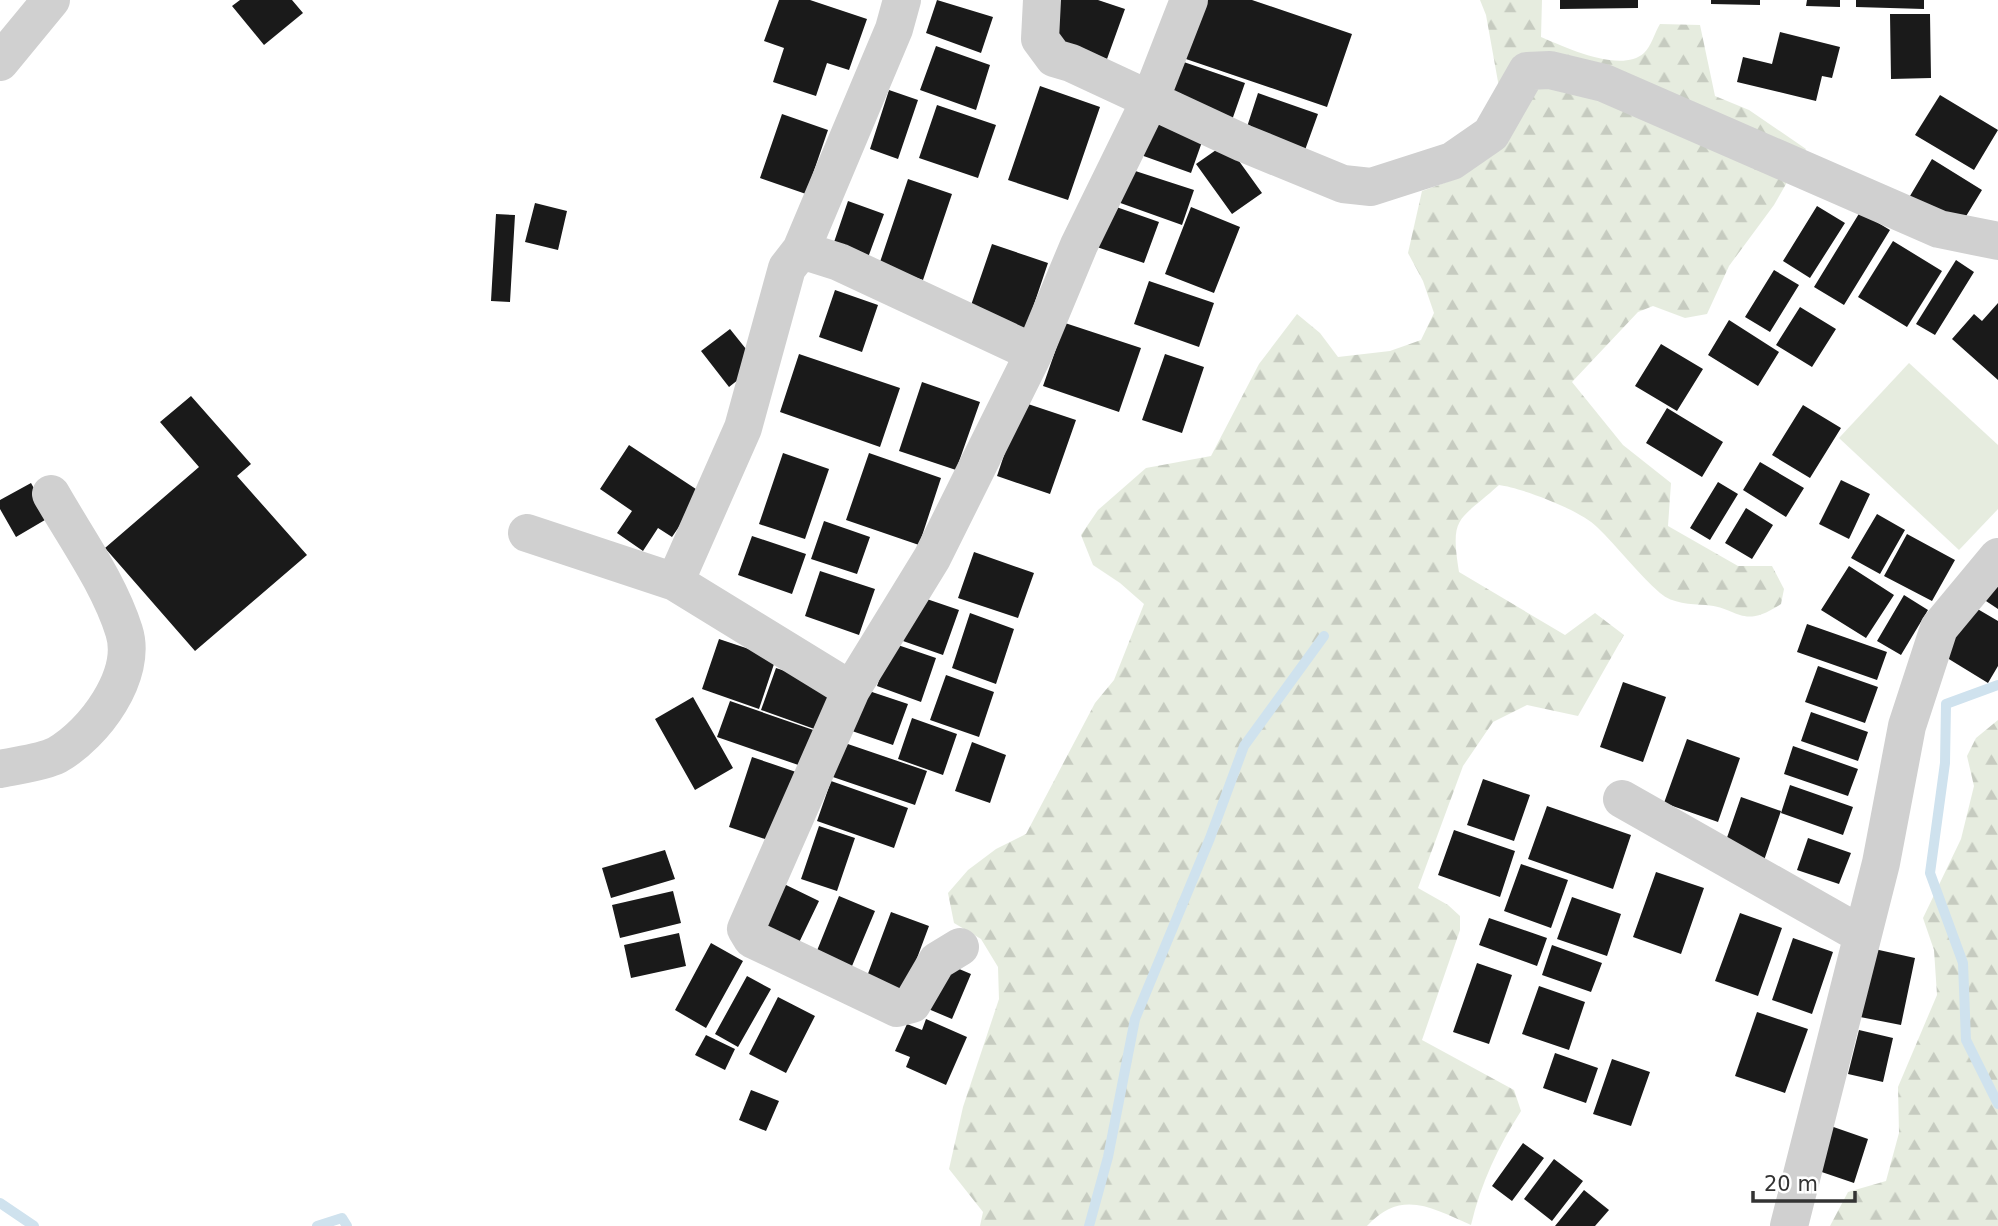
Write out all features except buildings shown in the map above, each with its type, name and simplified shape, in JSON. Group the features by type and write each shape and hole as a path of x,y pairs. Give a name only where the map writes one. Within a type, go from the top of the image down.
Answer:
{"street":[{"path":"0,62 51,0"},
{"path":"675,582 743,428 787,268 801,250 894,29 902,0"},
{"path":"1042,0 1040,39 1054,58 1071,63 1343,184 1371,187 1452,161 1491,134 1527,71 1550,70 1604,83 1939,229 1998,241"},
{"path":"960,947 937,961 912,1004 897,1008 752,939 746,929 850,691 932,558 1034,354 1079,245 1150,100 1189,0"},
{"path":"801,250 839,262 1034,354"},
{"path":"0,769 57,755 100,714 117,691 125,668 125,634 114,607 51,494"},
{"path":"527,533 675,582 850,691"},
{"path":"1789,1226 1881,863 1907,726 1939,628 1998,557"},
{"path":"1622,799 1862,935"}],"green space":[{"path":"1480,0 1542,0 1541,37 1578,52 1608,60 1634,59 1644,53 1660,24 1700,25 1715,96 1749,110 1806,149 1774,205 1729,266 1707,314 1685,318 1653,306 1638,312 1572,382 1623,445 1671,483 1668,526 1738,566 1772,566 1784,589 1781,604 1768,612 1749,617 1717,607 1670,599 1660,593 1589,520 1536,495 1509,487 1499,485 1460,521 1456,540 1459,572 1565,635 1595,613 1624,635 1578,716 1527,705 1493,722 1463,766 1418,888 1448,905 1460,916 1460,930 1422,1040 1514,1090 1521,1111 1491,1166 1471,1225 1431,1208 1405,1205 1380,1214 1367,1226 980,1226 983,1212 949,1169 963,1107 999,999 998,967 981,939 954,923 948,893 968,870 996,849 1026,834 1095,703 1114,680 1144,604 1120,583 1093,565 1081,535 1098,510 1146,468 1211,456 1259,364 1297,314 1320,333 1338,357 1390,351 1421,340 1434,313 1423,281 1408,253 1422,191 1450,181 1502,104 1486,15"},
{"path":"1909,363 1998,445 1998,509 1959,550 1839,438"},
{"path":"1998,720 1998,1226 1830,1226 1848,1192 1886,1181 1899,1133 1898,1087 1937,995 1934,950 1923,918 1961,839 1974,786 1967,756 1976,738"}],"waterway":[{"path":"1089,1226 1108,1157 1135,1019 1210,838 1244,746 1324,636"},
{"path":"1998,685 1946,704 1945,763 1930,873 1963,963 1966,1040 1998,1104"},
{"path":"0,1203 34,1226"},
{"path":"317,1226 342,1218 347,1226"}]}
